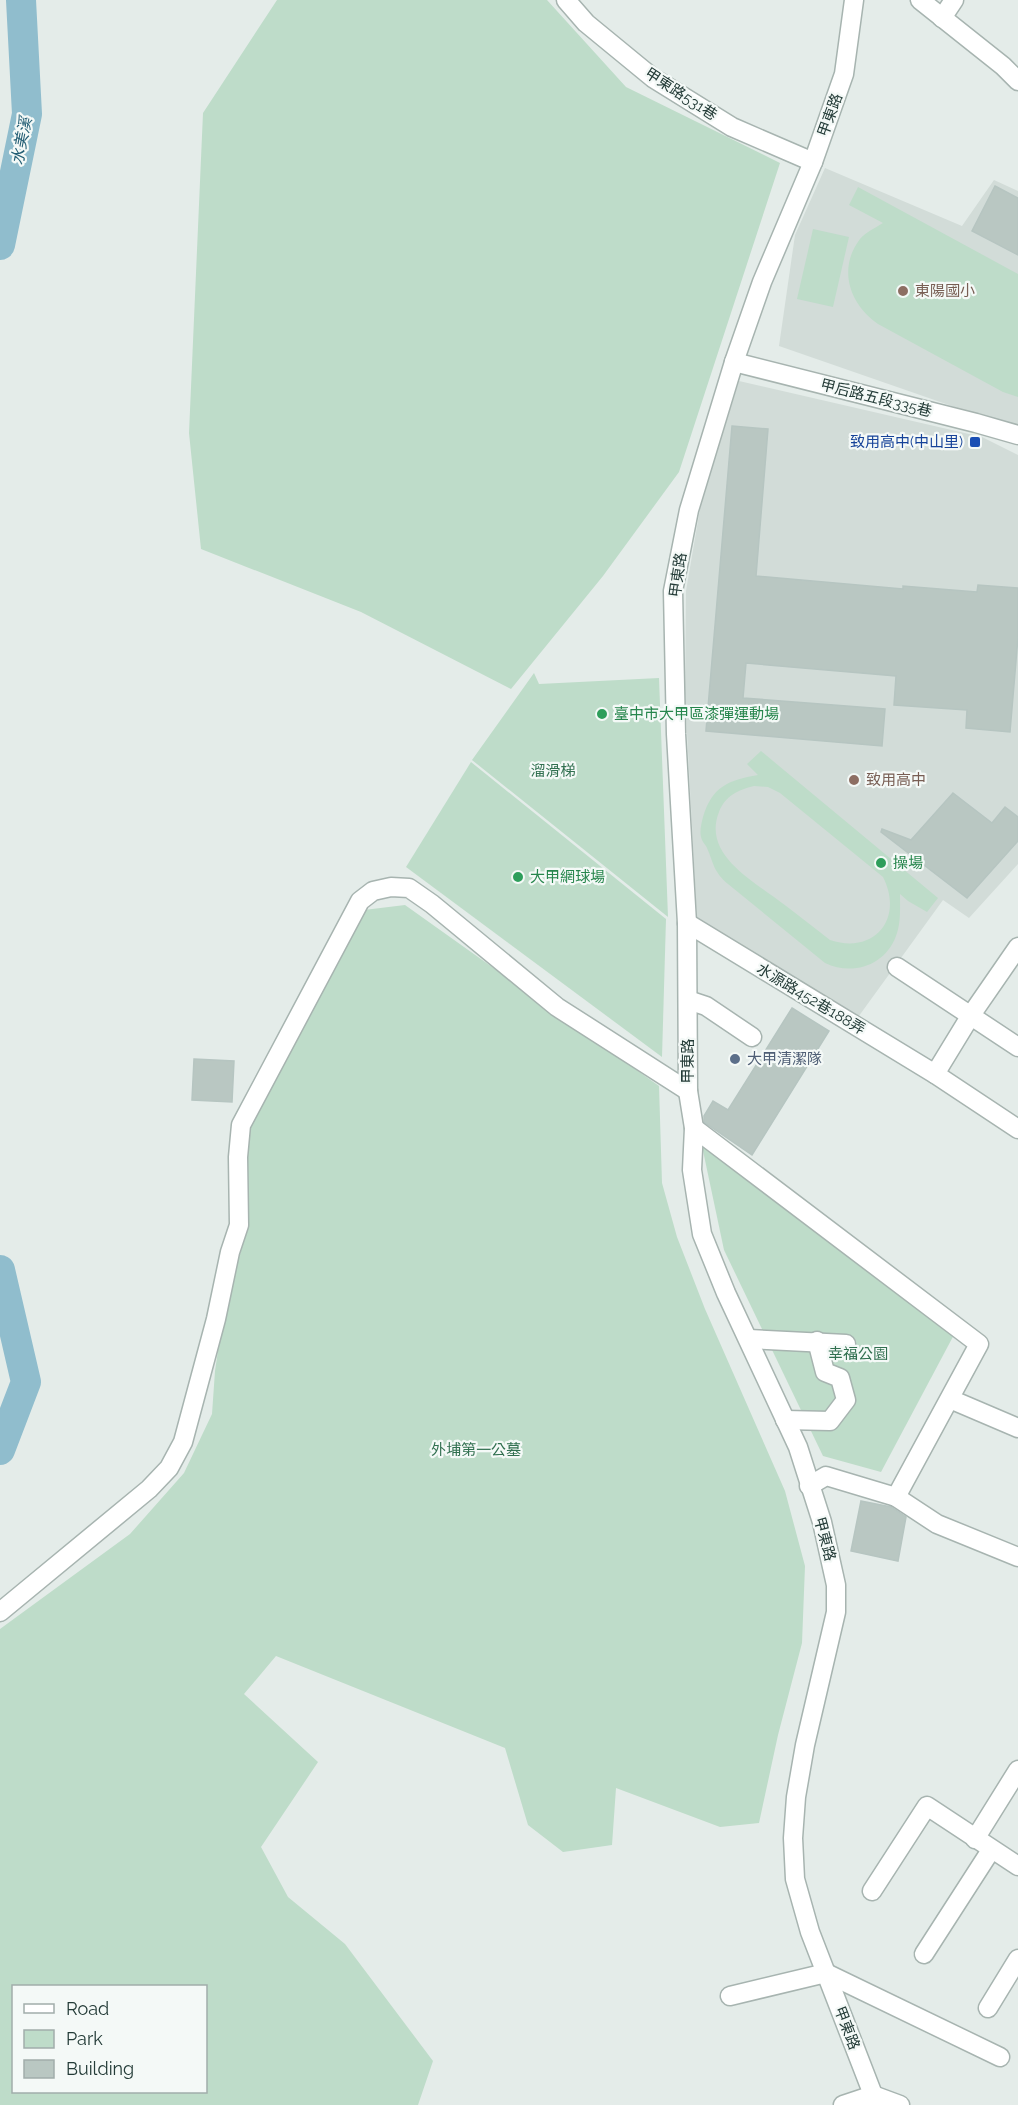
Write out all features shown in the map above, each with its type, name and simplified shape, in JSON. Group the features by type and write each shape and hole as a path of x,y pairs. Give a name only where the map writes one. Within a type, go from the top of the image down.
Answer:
{"street":[{"name":"甲東路531巷","path":"566,0 586,23 654,78 732,127 813,162"},
{"name":"甲東路","path":"854,0 844,74 813,162 762,282 734,362 692,499 673,591 676,734 687,923 688,1091 694,1128 692,1170 702,1234 726,1293 798,1447 822,1522 836,1585 836,1612 805,1744 796,1797 795,1879 810,1932 875,2100"},
{"path":"920,0 1003,66 1018,81"},
{"path":"942,18 954,0"},
{"name":"甲后路五段335巷","path":"734,362 1018,435"},
{"path":"0,1612 149,1489 169,1468 183,1442 238,1225 238,1156 241,1125 360,901 373,891 391,887 409,888 432,904 557,1007 688,1091"},
{"name":"水源路452巷188弄","path":"687,923 935,1074 1018,1129"},
{"path":"935,1074 971,1015 1018,947"},
{"path":"897,967 1018,1047"},
{"path":"688,1000 706,1006 752,1037"},
{"path":"694,1128 979,1344 896,1497"},
{"path":"749,1339 846,1344"},
{"path":"785,1420 830,1421 846,1400 840,1378 825,1372 817,1341"},
{"path":"950,1399 1018,1428"},
{"path":"809,1486 826,1476 896,1497 937,1524 1018,1557"},
{"path":"975,1839 1018,1770"},
{"path":"872,1892 927,1806 1018,1866"},
{"path":"924,1954 991,1850"},
{"path":"988,2008 1018,1959"},
{"path":"730,1996 826,1972 1000,2056"},
{"path":"843,2105 875,2100 900,2105"}],"shaded area":[{"name":"東陽國小","path":"825,168 962,226 994,180 1018,191 1018,429 779,346 795,235"},
{"name":"致用高中","path":"739,381 982,437 1018,455 1018,864 969,918 943,900 856,1020 697,919 685,695 686,591 701,503"}],"green space":[{"path":"277,0 547,0 626,87 780,163 679,472 603,576 511,689 361,612 201,549 189,433 203,113"},
{"path":"858,187 1018,274 1018,397 1003,392 878,324 860,307 850,286 849,262 860,239 883,223 849,205"},
{"path":"813,229 849,237 833,307 797,299"},
{"name":"溜滑梯","path":"534,673 539,684 659,678 668,917 472,760"},
{"name":"操場","path":"761,751 938,898 927,912 900,894 898,931 891,946 876,961 856,968 835,967 825,963 728,884 717,871 702,841 703,817 716,792 738,779 758,775 747,764","holes":["754,786 768,787 780,793 883,877 889,892 890,906 881,930 872,937 860,942 846,943 830,940 741,872 723,851 717,839 716,826 722,806 737,792"]},
{"name":"大甲網球場","path":"471,762 666,919 662,1057 406,867"},
{"name":"外埔第一公墓","path":"405,905 659,1086 662,1183 677,1237 705,1309 785,1491 805,1566 802,1643 778,1735 759,1823 720,1827 616,1788 612,1845 563,1852 528,1825 505,1748 276,1656 244,1694 318,1762 261,1847 288,1897 345,1944 433,2061 418,2105 0,2105 0,1629 130,1534 184,1473 212,1414 215,1371 224,1310 245,1237 239,1141 364,910"},
{"name":"幸福公園","path":"702,1146 956,1331 881,1472 823,1456 724,1250"}],"building":[{"path":"995,186 1018,198 1018,255 972,231"},
{"path":"732,426 768,429 756,576 903,589 903,586 977,592 978,585 1018,588 1018,637 1010,732 966,728 967,710 894,705 896,676 746,663 743,698 885,709 882,746 706,731"},
{"path":"953,793 992,823 1005,807 1018,817 1018,841 967,898 881,832 882,829 911,840"},
{"name":"大甲清潔隊","path":"792,1008 829,1031 752,1155 704,1122 704,1116 713,1101 728,1110"},
{"path":"194,1059 234,1061 232,1102 192,1100"},
{"path":"861,1501 891,1507 906,1517 898,1561 851,1551"}],"waterway":[{"name":"水美溪","path":"0,245 27,114 21,0"},
{"name":"水美溪","path":"0,1270 26,1382 0,1450"}],"place":[{"name":"東陽國小","path":"903,291"},
{"name":"致用高中(中山里)","path":"975,442"},
{"name":"臺中市大甲區漆彈運動場","path":"602,714"},
{"name":"致用高中","path":"854,780"},
{"name":"操場","path":"881,863"},
{"name":"大甲網球場","path":"518,877"},
{"name":"大甲清潔隊","path":"735,1059"}]}
